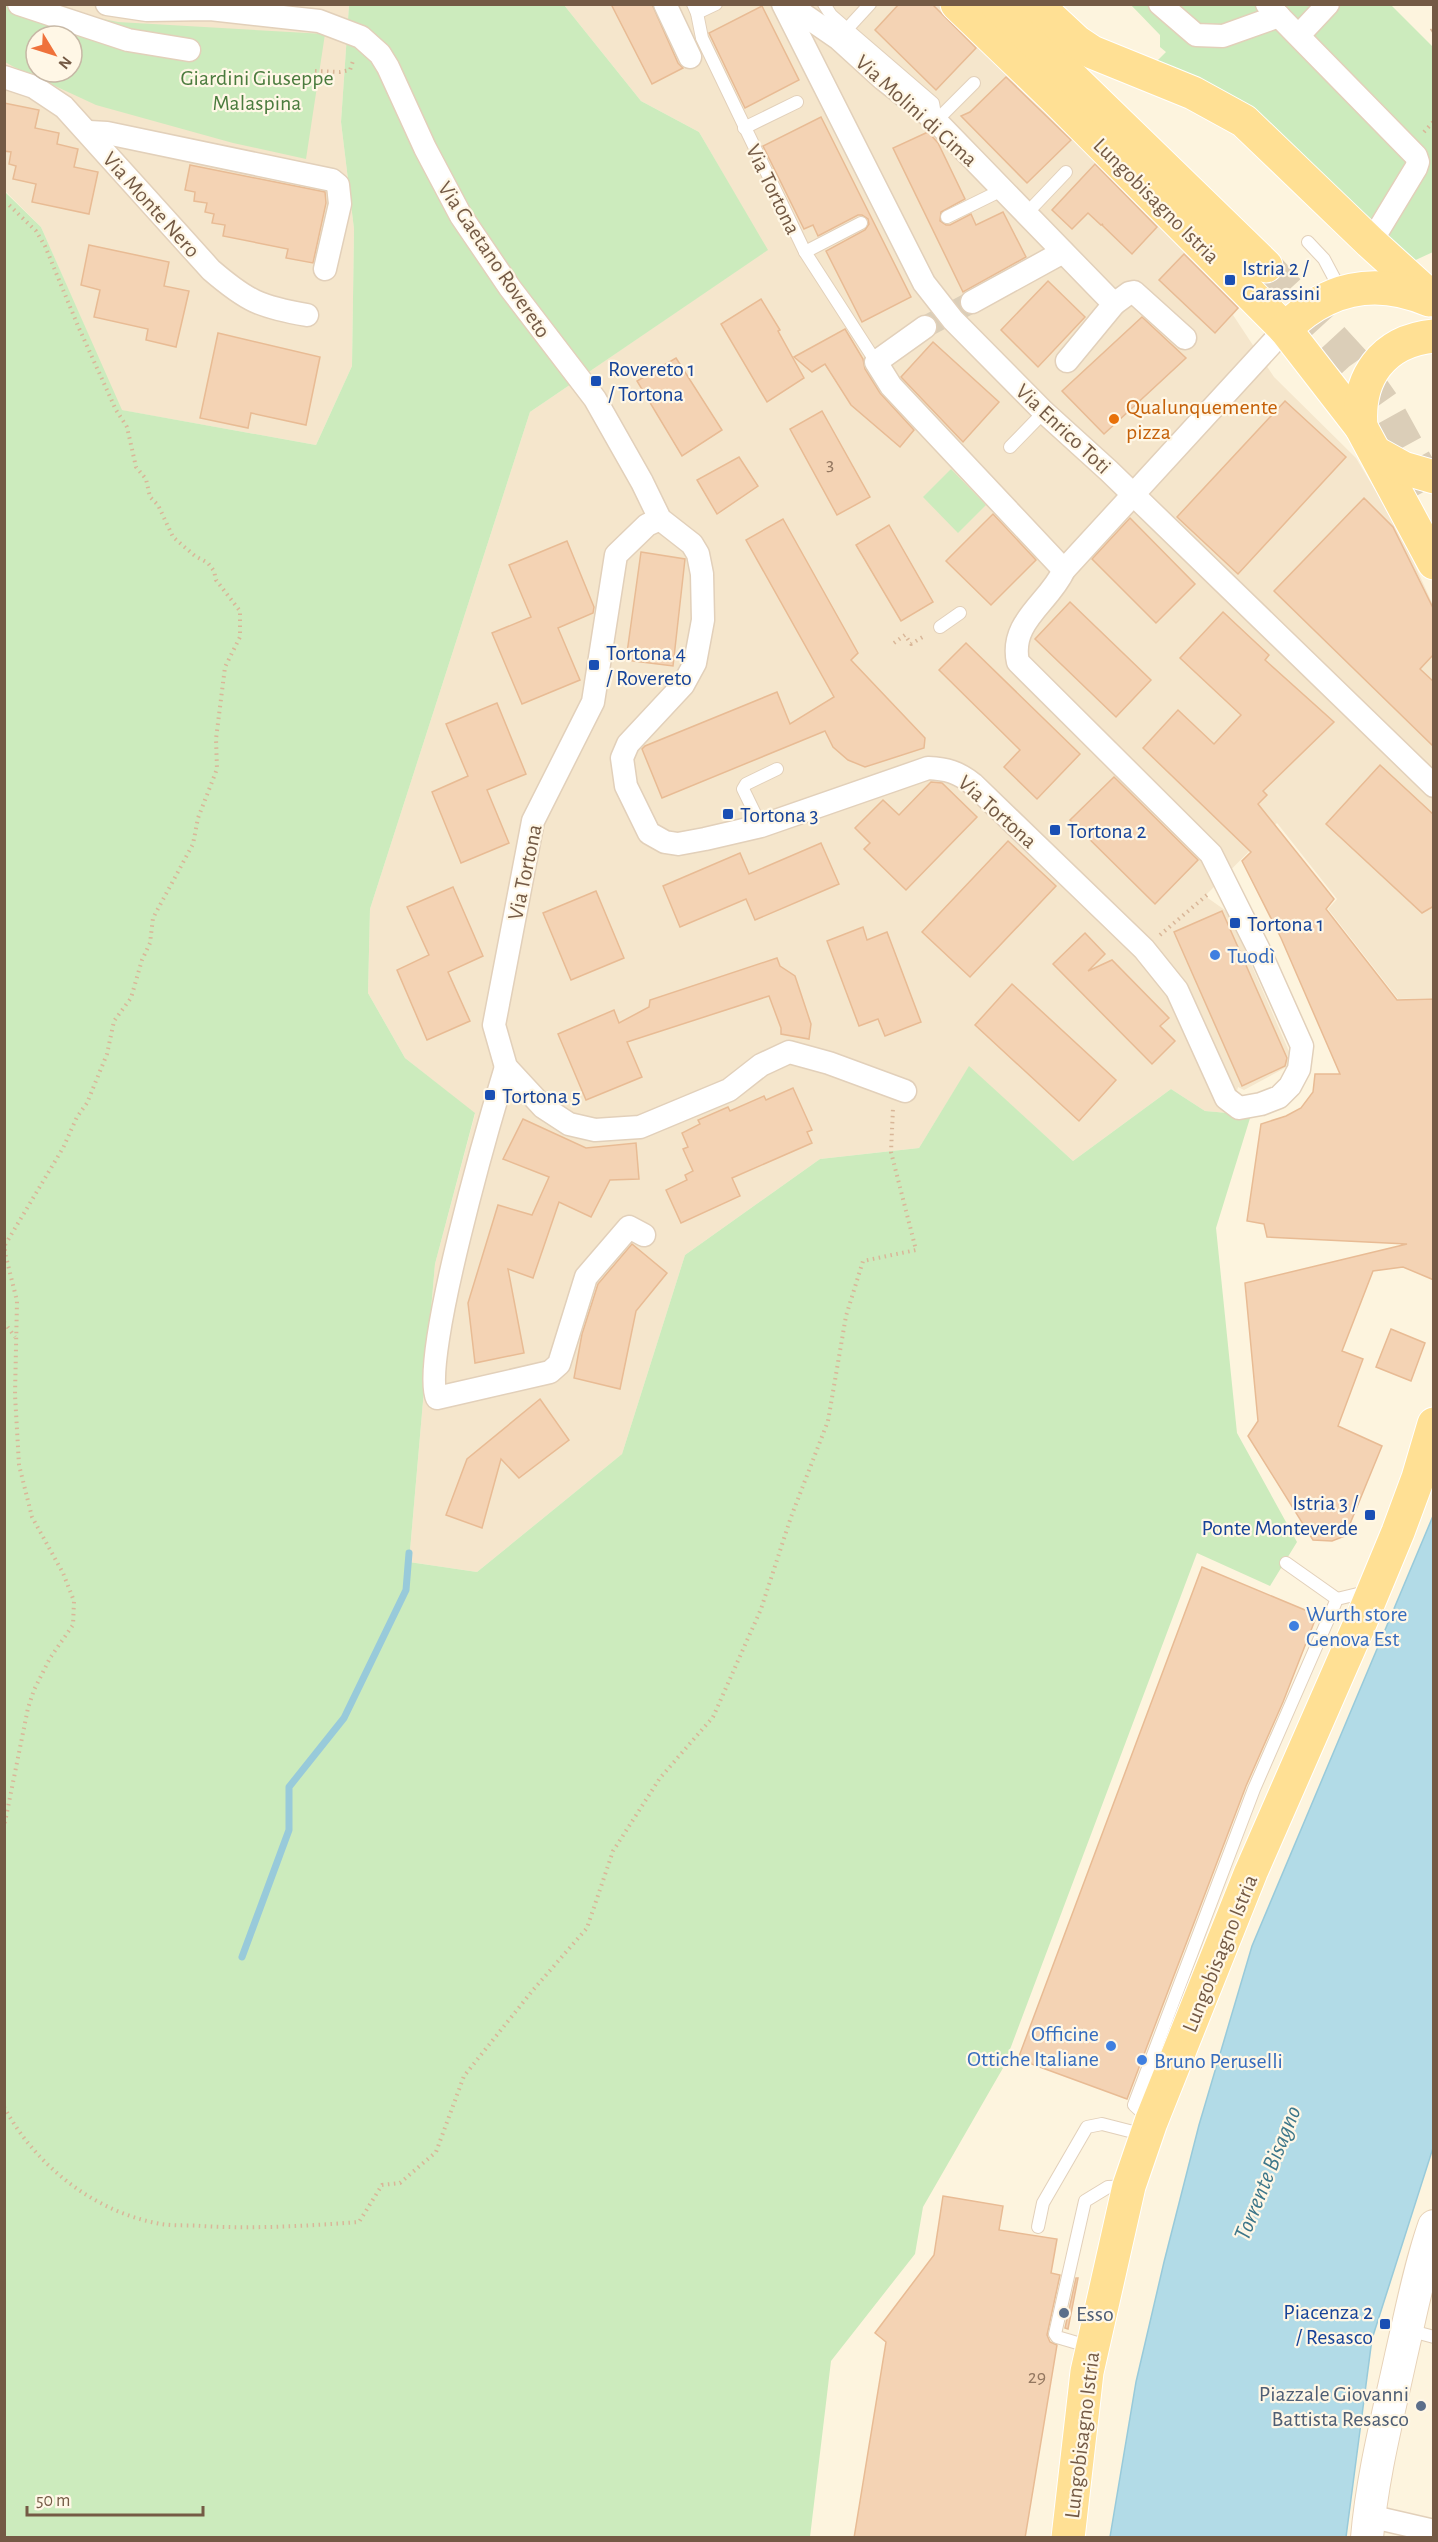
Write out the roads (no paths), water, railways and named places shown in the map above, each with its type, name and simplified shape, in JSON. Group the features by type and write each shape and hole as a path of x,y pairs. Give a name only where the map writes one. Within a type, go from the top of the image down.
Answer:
{"main road":[{"name":"Lungobisagno Istria","path":"957,4 1074,117 1285,329 1368,440 1434,563"},
{"name":"Lungobisagno Istria","path":"996,4 1266,266"},
{"path":"1036,4 1092,52 1193,93 1244,121 1434,301"},
{"path":"1285,329 1307,309 1341,291 1379,288 1410,293 1434,301"},
{"path":"1434,336 1406,342 1388,354 1372,370 1361,397 1368,440 1403,468 1434,477"},
{"path":"1355,1604 1391,1505 1434,1417"},
{"name":"Lungobisagno Istria","path":"1068,2538 1092,2347 1129,2186 1268,1795 1355,1604 1426,1481 1434,1424"},
{"path":"1368,2527 1420,2333 1424,2255 1434,2226"}],"street":[{"path":"19,4 128,40 189,50"},
{"path":"108,4 147,10 209,7"},
{"path":"665,4 690,57"},
{"name":"Via Enrico Toti","path":"783,4 924,283 953,320 1044,412 1134,495 1434,786"},
{"name":"Via Molini di Cima","path":"788,4 839,39 883,79 936,121 1114,304"},
{"path":"1160,4 1196,35 1223,36 1273,10 1416,156 1418,162 1416,168 1376,234"},
{"path":"1299,35 1328,4"},
{"name":"Via Gaetano Rovereto","path":"209,7 281,15 332,25 361,37 380,54 424,148 461,216 510,288 595,399 660,519"},
{"name":"Via Monte Nero","path":"4,77 34,87 64,107 89,132 211,270 230,286 254,302 270,309 307,315"},
{"path":"89,132 107,133 332,180 338,185 340,204 325,269"},
{"path":"972,302 1063,252"},
{"path":"1067,361 1114,304 1134,292 1185,338"},
{"path":"876,362 925,327"},
{"name":"Via Tortona","path":"905,1091 829,1063 789,1052 761,1065 729,1090 640,1127 595,1130 570,1124 543,1107 506,1067 494,1024 533,821 593,702 616,555 647,525 660,519 692,544 698,554 702,574 703,620 695,663 683,685 628,744 622,758 626,786 649,832 665,842 678,843 705,839 761,826 928,768 947,769 958,773 973,783 1144,949 1177,990 1226,1098 1239,1108 1261,1104 1279,1097 1290,1086 1299,1069 1302,1046 1260,952 1211,854 1018,662 1015,648 1024,622 1057,585 1064,570 1285,329"},
{"name":"Via Tortona","path":"876,362 891,386 1064,570"},
{"path":"506,1067 459,1237 439,1331 434,1381 437,1398 550,1372 559,1364 586,1277 629,1227 644,1235"},
{"path":"1368,2527 1434,2531"}],"lane":[{"path":"695,9 716,4"},
{"path":"824,4 831,15 933,103 936,121"},
{"path":"847,29 870,4"},
{"name":"Via Tortona","path":"695,9 702,38 805,252 876,362"},
{"path":"936,121 974,83"},
{"path":"744,128 797,102"},
{"path":"1027,213 1066,172"},
{"path":"947,217 1004,189"},
{"path":"805,252 861,223"},
{"path":"1308,242 1324,260 1341,291"},
{"path":"1010,447 1044,412"},
{"path":"940,627 960,613"},
{"path":"761,826 743,789 746,784 777,769"},
{"path":"1286,1563 1355,1604"},
{"path":"1038,2227 1042,2203 1088,2127 1102,2124 1149,2128"}],"water":[{"name":"Torrente Bisagno","path":"1433,1516 1433,2148 1372,2339 1346,2537 1110,2537 1136,2382 1164,2262 1199,2125 1252,1946"}],"waterway":[{"path":"242,1957 289,1830 289,1787 344,1718 406,1590 409,1553"}],"tunnel":[{"path":"1266,266 1354,362 1385,406 1434,495"},
{"path":"925,327 972,302"}],"place":[{"name":"Istria 2 / Garassini","path":"1230,280"},
{"name":"Rovereto 1 / Tortona","path":"596,381"},
{"name":"Qualunquemente pizza","path":"1114,419"},
{"name":"Tortona 4 / Rovereto","path":"594,665"},
{"name":"Tortona 3","path":"728,814"},
{"name":"Tortona 2","path":"1055,830"},
{"name":"Tortona 1","path":"1235,923"},
{"name":"Tuodì","path":"1215,955"},
{"name":"Tortona 5","path":"490,1095"},
{"name":"Istria 3 / Ponte Monteverde","path":"1370,1515"},
{"name":"Wurth store Genova Est","path":"1294,1626"},
{"name":"Officine Ottiche Italiane","path":"1111,2046"},
{"name":"Bruno Peruselli","path":"1142,2060"},
{"name":"Esso","path":"1064,2313"},
{"name":"Piacenza 2 / Resasco","path":"1385,2324"},
{"name":"Piazzale Giovanni Battista Resasco","path":"1421,2406"}],"park label":[{"name":"Giardini Giuseppe Malaspina","path":"257,90"}]}
